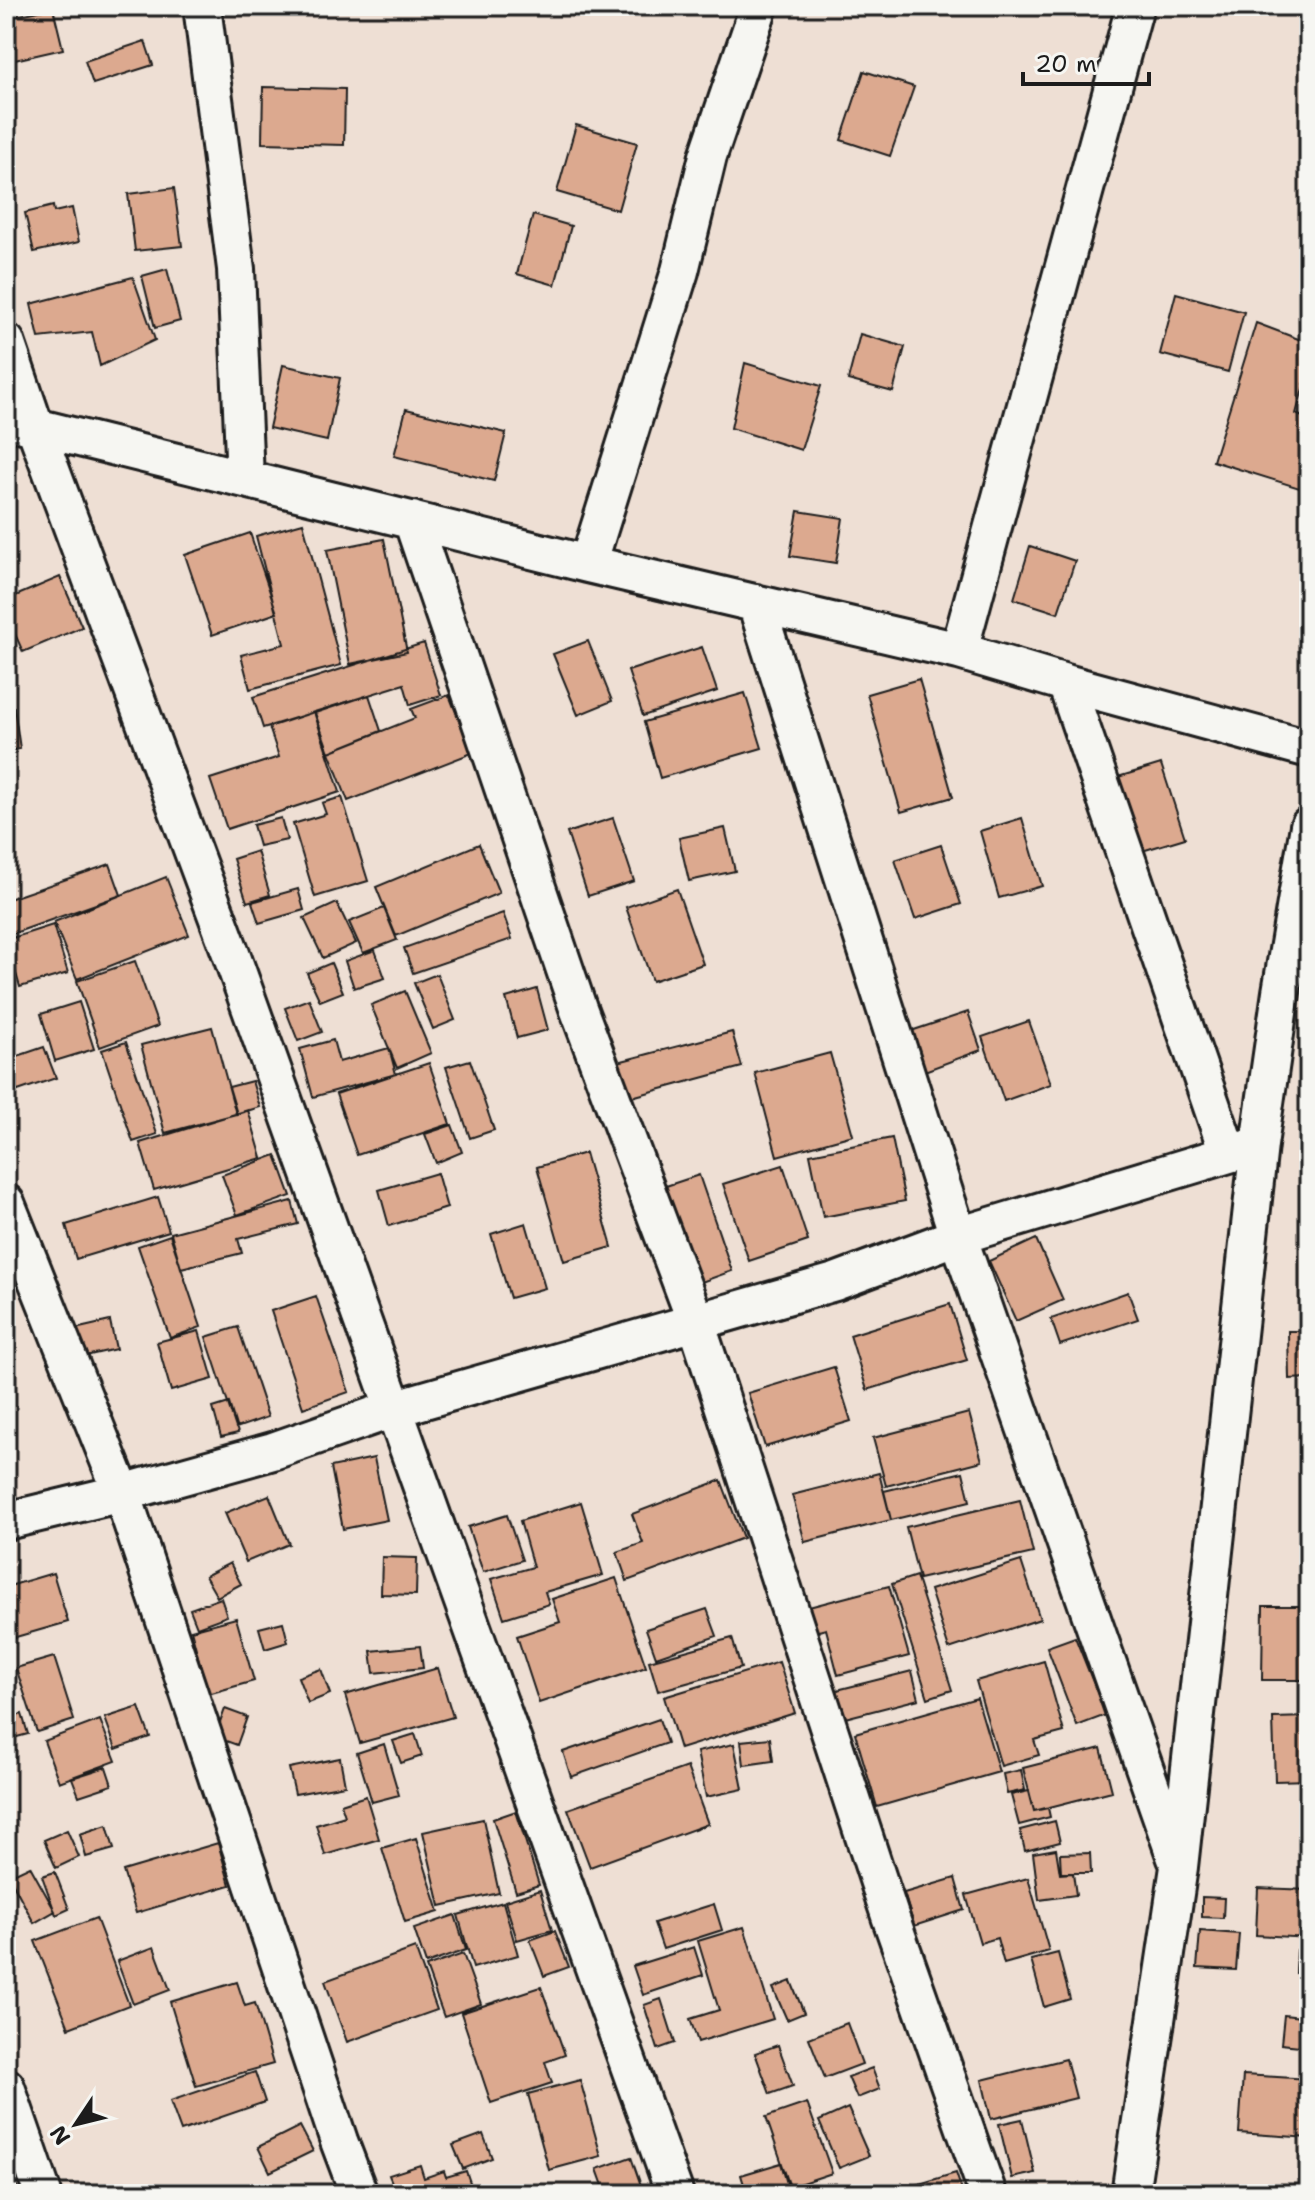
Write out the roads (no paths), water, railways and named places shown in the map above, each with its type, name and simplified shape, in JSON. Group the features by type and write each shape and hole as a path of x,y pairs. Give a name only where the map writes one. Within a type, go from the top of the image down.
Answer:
{"street":[{"path":"202,6 236,269 245,479"},
{"path":"588,564 680,271 708,156 759,6"},
{"path":"959,651 1135,6"},
{"path":"6,342 20,424 230,951 675,2194"},
{"path":"20,424 588,564 959,651 1309,749"},
{"path":"412,520 578,1008 696,1322 890,1916 988,2194"},
{"path":"756,603 958,1236 1179,1867"},
{"path":"1066,683 1244,1149"},
{"path":"1130,2194 1179,1867 1244,1149 1281,992 1309,826"},
{"path":"6,1521 273,1451 393,1409 835,1282 958,1236 1244,1149"},
{"path":"6,1203 122,1493 328,2111 359,2194"},
{"path":"6,2087 43,2194"}]}
